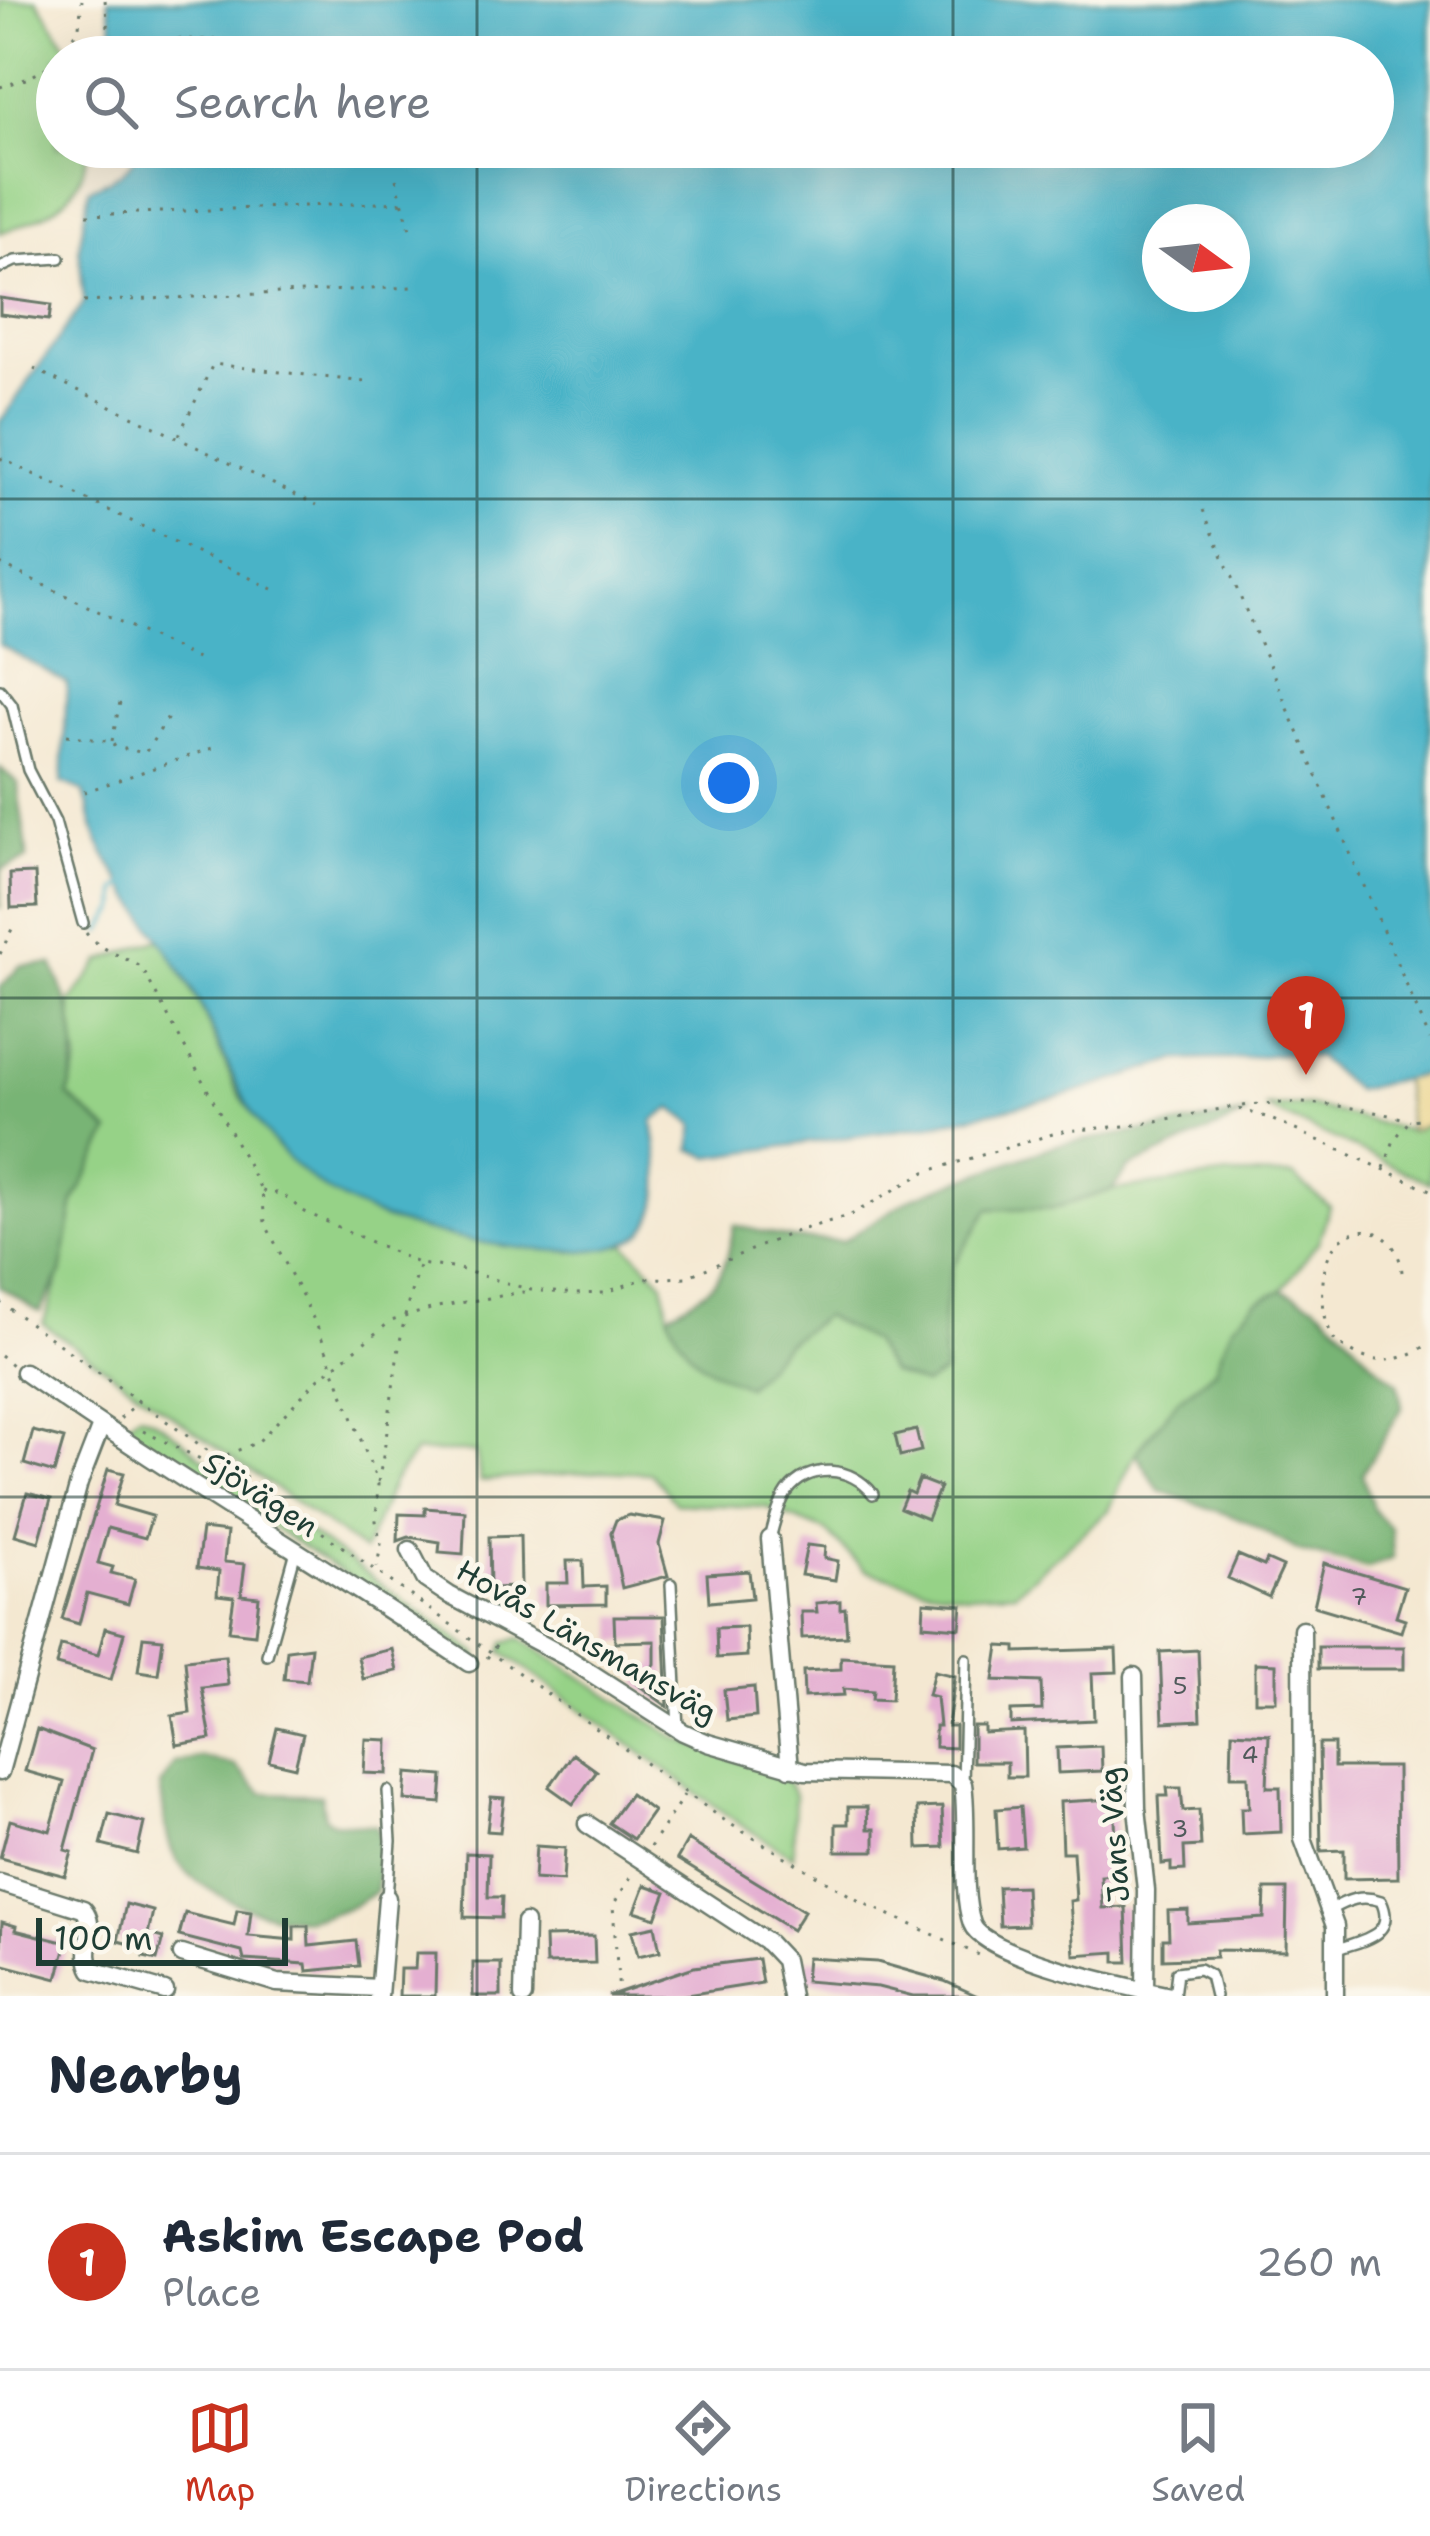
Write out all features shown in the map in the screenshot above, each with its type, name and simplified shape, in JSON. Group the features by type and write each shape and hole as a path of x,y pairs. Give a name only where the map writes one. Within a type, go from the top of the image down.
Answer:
{"street":[{"name":"Sjövägen","path":"24,1372 469,1663"},
{"path":"0,1772 79,1483 101,1426"},
{"path":"770,1539 790,1768"},
{"name":"Hovås Länsmansväg","path":"410,1550 425,1579 708,1743 819,1773 942,1772 963,1784"},
{"path":"1301,1629 1303,1840 1330,1910 1337,1949 1334,1996"},
{"name":"Jans Väg","path":"1134,1676 1137,1808 1146,1890 1145,1991"},
{"path":"963,1784 970,1918 975,1932 983,1940 1041,1962 1172,1996"},
{"path":"586,1824 778,1952 788,1970 791,1996"},
{"path":"0,1883 89,1914 88,1964 106,1976 165,1991"},
{"path":"182,1954 277,1983 379,1992 387,1898"},
{"path":"523,1996 525,1923"},
{"path":"104,1996 106,1976"}],"lane":[{"path":"0,268 14,261 60,258"},
{"path":"0,690 12,705 28,770 55,821 83,923"},
{"path":"770,1539 785,1495 805,1478 830,1470 843,1473 866,1484 873,1494"},
{"path":"267,1655 296,1550"},
{"path":"671,1584 678,1729"},
{"path":"963,1784 966,1659"},
{"path":"387,1898 388,1791"},
{"path":"1330,1910 1346,1901 1373,1898 1381,1901 1387,1916 1376,1936 1337,1949"},
{"path":"1172,1996 1177,1972 1193,1968 1210,1975 1215,1996"}],"path":[{"path":"74,36 82,0"},
{"path":"105,0 109,36"},
{"path":"0,87 36,74"},
{"path":"397,179 410,229"},
{"path":"87,215 402,202"},
{"path":"84,302 413,287"},
{"path":"178,438 213,364 365,382"},
{"path":"34,369 317,505"},
{"path":"0,458 273,589"},
{"path":"1203,510 1430,1040"},
{"path":"0,564 204,662"},
{"path":"112,742 120,701"},
{"path":"67,735 146,753 169,716"},
{"path":"84,792 212,748"},
{"path":"83,923 95,944 142,968 262,1191 265,1223 317,1326 378,1484"},
{"path":"0,954 12,929"},
{"path":"262,1191 282,1193 303,1211 420,1264 459,1269 530,1290 588,1294 643,1279 686,1276 794,1232 851,1215 925,1172 1063,1131 1135,1125 1288,1100 1355,1107 1410,1120 1430,1118"},
{"path":"1236,1108 1430,1190"},
{"path":"1384,1168 1394,1140 1410,1120"},
{"path":"1402,1272 1393,1242 1381,1232 1366,1229 1338,1241 1328,1258 1323,1292 1328,1321 1337,1343 1360,1356 1389,1362 1430,1343"},
{"path":"376,1569 381,1544 376,1521 378,1484 404,1317 420,1264"},
{"path":"143,1431 215,1466 258,1442 333,1368 391,1321 530,1290"},
{"path":"0,1302 685,1793 796,1866 862,1902 996,1962"},
{"path":"121,1426 115,1426 140,1400"},
{"path":"469,1663 479,1663 492,1652 511,1626"},
{"path":"619,1996 613,1905 685,1793"}],"green space":[{"path":"0,0 37,0 60,36 36,36 36,168 83,168 70,195 59,205 0,233"},
{"path":"0,768 18,783 27,859 2,869 0,909"},
{"path":"162,938 201,1007 237,1091 275,1145 302,1172 438,1233 571,1252 626,1244 663,1282 668,1314 746,1386 786,1343 824,1316 873,1342 890,1372 924,1385 943,1373 943,1317 952,1267 989,1209 1054,1208 1112,1190 1229,1175 1293,1176 1330,1207 1318,1242 1282,1290 1256,1302 1232,1326 1214,1371 1177,1401 1136,1452 1109,1510 1015,1592 967,1594 865,1570 826,1531 765,1507 676,1503 651,1473 602,1471 480,1481 476,1452 415,1452 393,1481 364,1551 43,1324 61,1273 74,1201 110,1132 68,1096 78,1062 70,1003 101,961"},
{"path":"52,964 75,1044 68,1096 110,1132 74,1201 61,1273 40,1312 0,1287 0,988 20,966"},
{"path":"1310,1106 1409,1131 1430,1124 1430,1183 1264,1107"},
{"path":"1248,1114 1129,1168 1112,1190 1054,1208 989,1209 952,1267 943,1317 944,1373 924,1385 890,1372 872,1342 824,1316 786,1343 747,1386 698,1360 668,1314 716,1281 734,1225 792,1239 843,1241 911,1198 1056,1145"},
{"path":"1282,1290 1315,1304 1398,1383 1402,1408 1362,1474 1374,1511 1391,1529 1393,1558 1368,1568 1299,1551 1246,1521 1159,1490 1136,1453 1177,1401 1214,1371 1232,1326 1256,1302"},
{"path":"139,1414 165,1427 478,1654 476,1660 120,1428"},
{"path":"520,1638 678,1739 783,1775 795,1795 793,1856 741,1825 502,1652 505,1642"},
{"path":"202,1758 236,1766 262,1793 321,1795 325,1817 332,1822 376,1826 381,1844 376,1891 336,1912 292,1918 236,1903 200,1883 172,1852 160,1786 175,1764"}],"sand":[{"path":"1430,1073 1430,1124 1409,1131 1403,1079"}],"water":[{"path":"108,0 1430,0 1430,1073 1355,1090 1317,1057 1286,1053 1177,1060 1072,1094 926,1126 710,1157 691,1149 695,1125 672,1108 653,1121 659,1175 657,1202 647,1227 628,1242 597,1249 559,1251 474,1241 399,1223 335,1195 307,1175 263,1130 190,985 100,845 84,792 62,783 67,683 0,645 0,422 84,302 79,248 89,189 127,168 1394,168 1394,36 114,36"}],"building":[{"path":"0,298 51,305 49,320 0,314"},
{"path":"35,873 37,907 11,908 10,874"},
{"path":"916,1430 921,1451 900,1456 895,1435"},
{"path":"33,1431 64,1439 54,1473 24,1464"},
{"path":"108,1469 124,1473 114,1505 152,1516 145,1538 108,1528 98,1563 113,1567 111,1573 135,1579 128,1604 87,1593 79,1624 62,1619"},
{"path":"919,1479 940,1487 927,1519 900,1508"},
{"path":"27,1493 51,1499 39,1542 15,1535"},
{"path":"425,1508 465,1511 463,1554 439,1552 440,1542 409,1537 398,1541 399,1514 425,1515"},
{"path":"629,1515 665,1521 659,1544 668,1576 622,1588 611,1533 616,1520"},
{"path":"202,1529 227,1532 224,1562 245,1564 241,1595 259,1597 255,1634 229,1631 234,1597 217,1595 219,1571 197,1568"},
{"path":"520,1536 521,1587 490,1588 489,1537"},
{"path":"807,1545 825,1547 824,1558 838,1561 835,1580 801,1575"},
{"path":"1238,1555 1264,1566 1267,1560 1283,1567 1269,1597 1228,1578"},
{"path":"567,1561 583,1561 584,1587 606,1586 606,1604 546,1605 546,1583 568,1583"},
{"path":"1324,1563 1405,1587 1396,1616 1405,1619 1401,1632 1314,1606"},
{"path":"749,1571 752,1598 709,1602 707,1574"},
{"path":"840,1601 847,1636 802,1638 801,1612 817,1612 816,1603"},
{"path":"924,1602 962,1605 960,1628 923,1625"},
{"path":"614,1616 664,1616 668,1707 637,1684 655,1664 655,1641 615,1642"},
{"path":"746,1627 747,1656 717,1658 716,1628"},
{"path":"105,1628 124,1633 111,1680 56,1665 61,1645 98,1655"},
{"path":"143,1637 163,1639 158,1674 138,1671"},
{"path":"999,1646 1016,1647 1016,1652 1116,1649 1117,1672 1092,1673 1094,1720 1011,1724 1011,1711 1042,1710 1041,1682 994,1680"},
{"path":"311,1647 307,1681 284,1679 287,1650"},
{"path":"1318,1647 1404,1647 1404,1669 1318,1669"},
{"path":"392,1649 397,1671 363,1679 358,1657"},
{"path":"1198,1650 1201,1720 1163,1722 1160,1652"},
{"path":"225,1656 228,1685 202,1688 211,1739 177,1745 172,1716 190,1713 185,1660"},
{"path":"841,1657 893,1660 891,1700 872,1699 873,1691 843,1689 844,1695 804,1697 803,1671 841,1669"},
{"path":"1255,1663 1276,1664 1276,1701 1255,1701"},
{"path":"934,1671 955,1676 948,1726 955,1726 955,1748 935,1747 936,1697 928,1695"},
{"path":"754,1687 756,1717 727,1720 724,1690"},
{"path":"973,1726 984,1726 984,1733 1024,1731 1025,1777 1007,1777 1007,1762 973,1762"},
{"path":"277,1728 303,1734 295,1767 269,1761"},
{"path":"37,1729 92,1750 65,1850 72,1852 65,1876 0,1858 10,1820 50,1831 64,1782 25,1771"},
{"path":"1232,1732 1269,1734 1267,1787 1280,1787 1281,1832 1242,1834 1241,1808 1249,1808 1248,1776 1231,1776"},
{"path":"366,1739 388,1740 387,1774 364,1773"},
{"path":"1319,1744 1334,1744 1334,1767 1397,1767 1398,1878 1344,1879 1344,1850 1321,1851"},
{"path":"1101,1746 1102,1771 1058,1773 1057,1748"},
{"path":"573,1754 597,1771 573,1804 549,1787"},
{"path":"407,1773 443,1776 441,1803 405,1800"},
{"path":"1167,1788 1181,1788 1183,1811 1199,1810 1201,1846 1184,1847 1185,1870 1171,1871 1171,1863 1162,1864 1159,1796 1168,1796"},
{"path":"630,1794 653,1811 633,1839 609,1823"},
{"path":"491,1797 504,1798 500,1832 487,1831"},
{"path":"1114,1799 1117,1862 1123,1861 1124,1874 1101,1876 1103,1908 1126,1907 1128,1962 1115,1962 1115,1952 1074,1955 1073,1852 1062,1852 1060,1802"},
{"path":"848,1807 867,1807 868,1829 875,1829 875,1851 836,1851 836,1824 848,1824"},
{"path":"942,1807 944,1847 918,1848 917,1808"},
{"path":"1020,1807 1023,1847 998,1849 996,1809"},
{"path":"109,1814 144,1823 137,1854 101,1845"},
{"path":"688,1840 804,1911 792,1930 677,1859"},
{"path":"536,1846 565,1848 563,1881 534,1879"},
{"path":"466,1853 489,1854 488,1897 502,1897 501,1918 464,1917"},
{"path":"645,1885 666,1892 656,1918 635,1911"},
{"path":"1025,1886 1027,1925 1000,1926 998,1887"},
{"path":"1265,1889 1287,1889 1286,1951 1216,1950 1216,1957 1163,1959 1163,1939 1169,1939 1168,1911 1188,1910 1188,1923 1264,1918"},
{"path":"126,1904 153,1911 148,1934 163,1938 157,1960 144,1957 146,1948 118,1941"},
{"path":"237,1910 251,1912 248,1936 294,1940 294,1926 308,1926 309,1946 356,1941 359,1966 307,1971 306,1964 244,1960 242,1952 179,1936 185,1913 234,1925"},
{"path":"2,1922 16,1926 15,1930 67,1943 57,1979 0,1964"},
{"path":"655,1926 660,1951 638,1956 632,1931"},
{"path":"594,1936 595,1963 546,1964 545,1937"},
{"path":"416,1953 436,1953 435,1996 399,1996 400,1969 415,1969"},
{"path":"807,1958 877,1962 978,1996 913,1996 878,1987 805,1981"},
{"path":"758,1959 762,1983 680,1996 608,1996 694,1967"},
{"path":"473,1963 501,1963 501,1996 473,1996"}],"waterway":[{"path":"101,932 117,909 118,890 126,884"}],"place":[{"name":"Askim Escape Pod","path":"1306,1075"}]}
